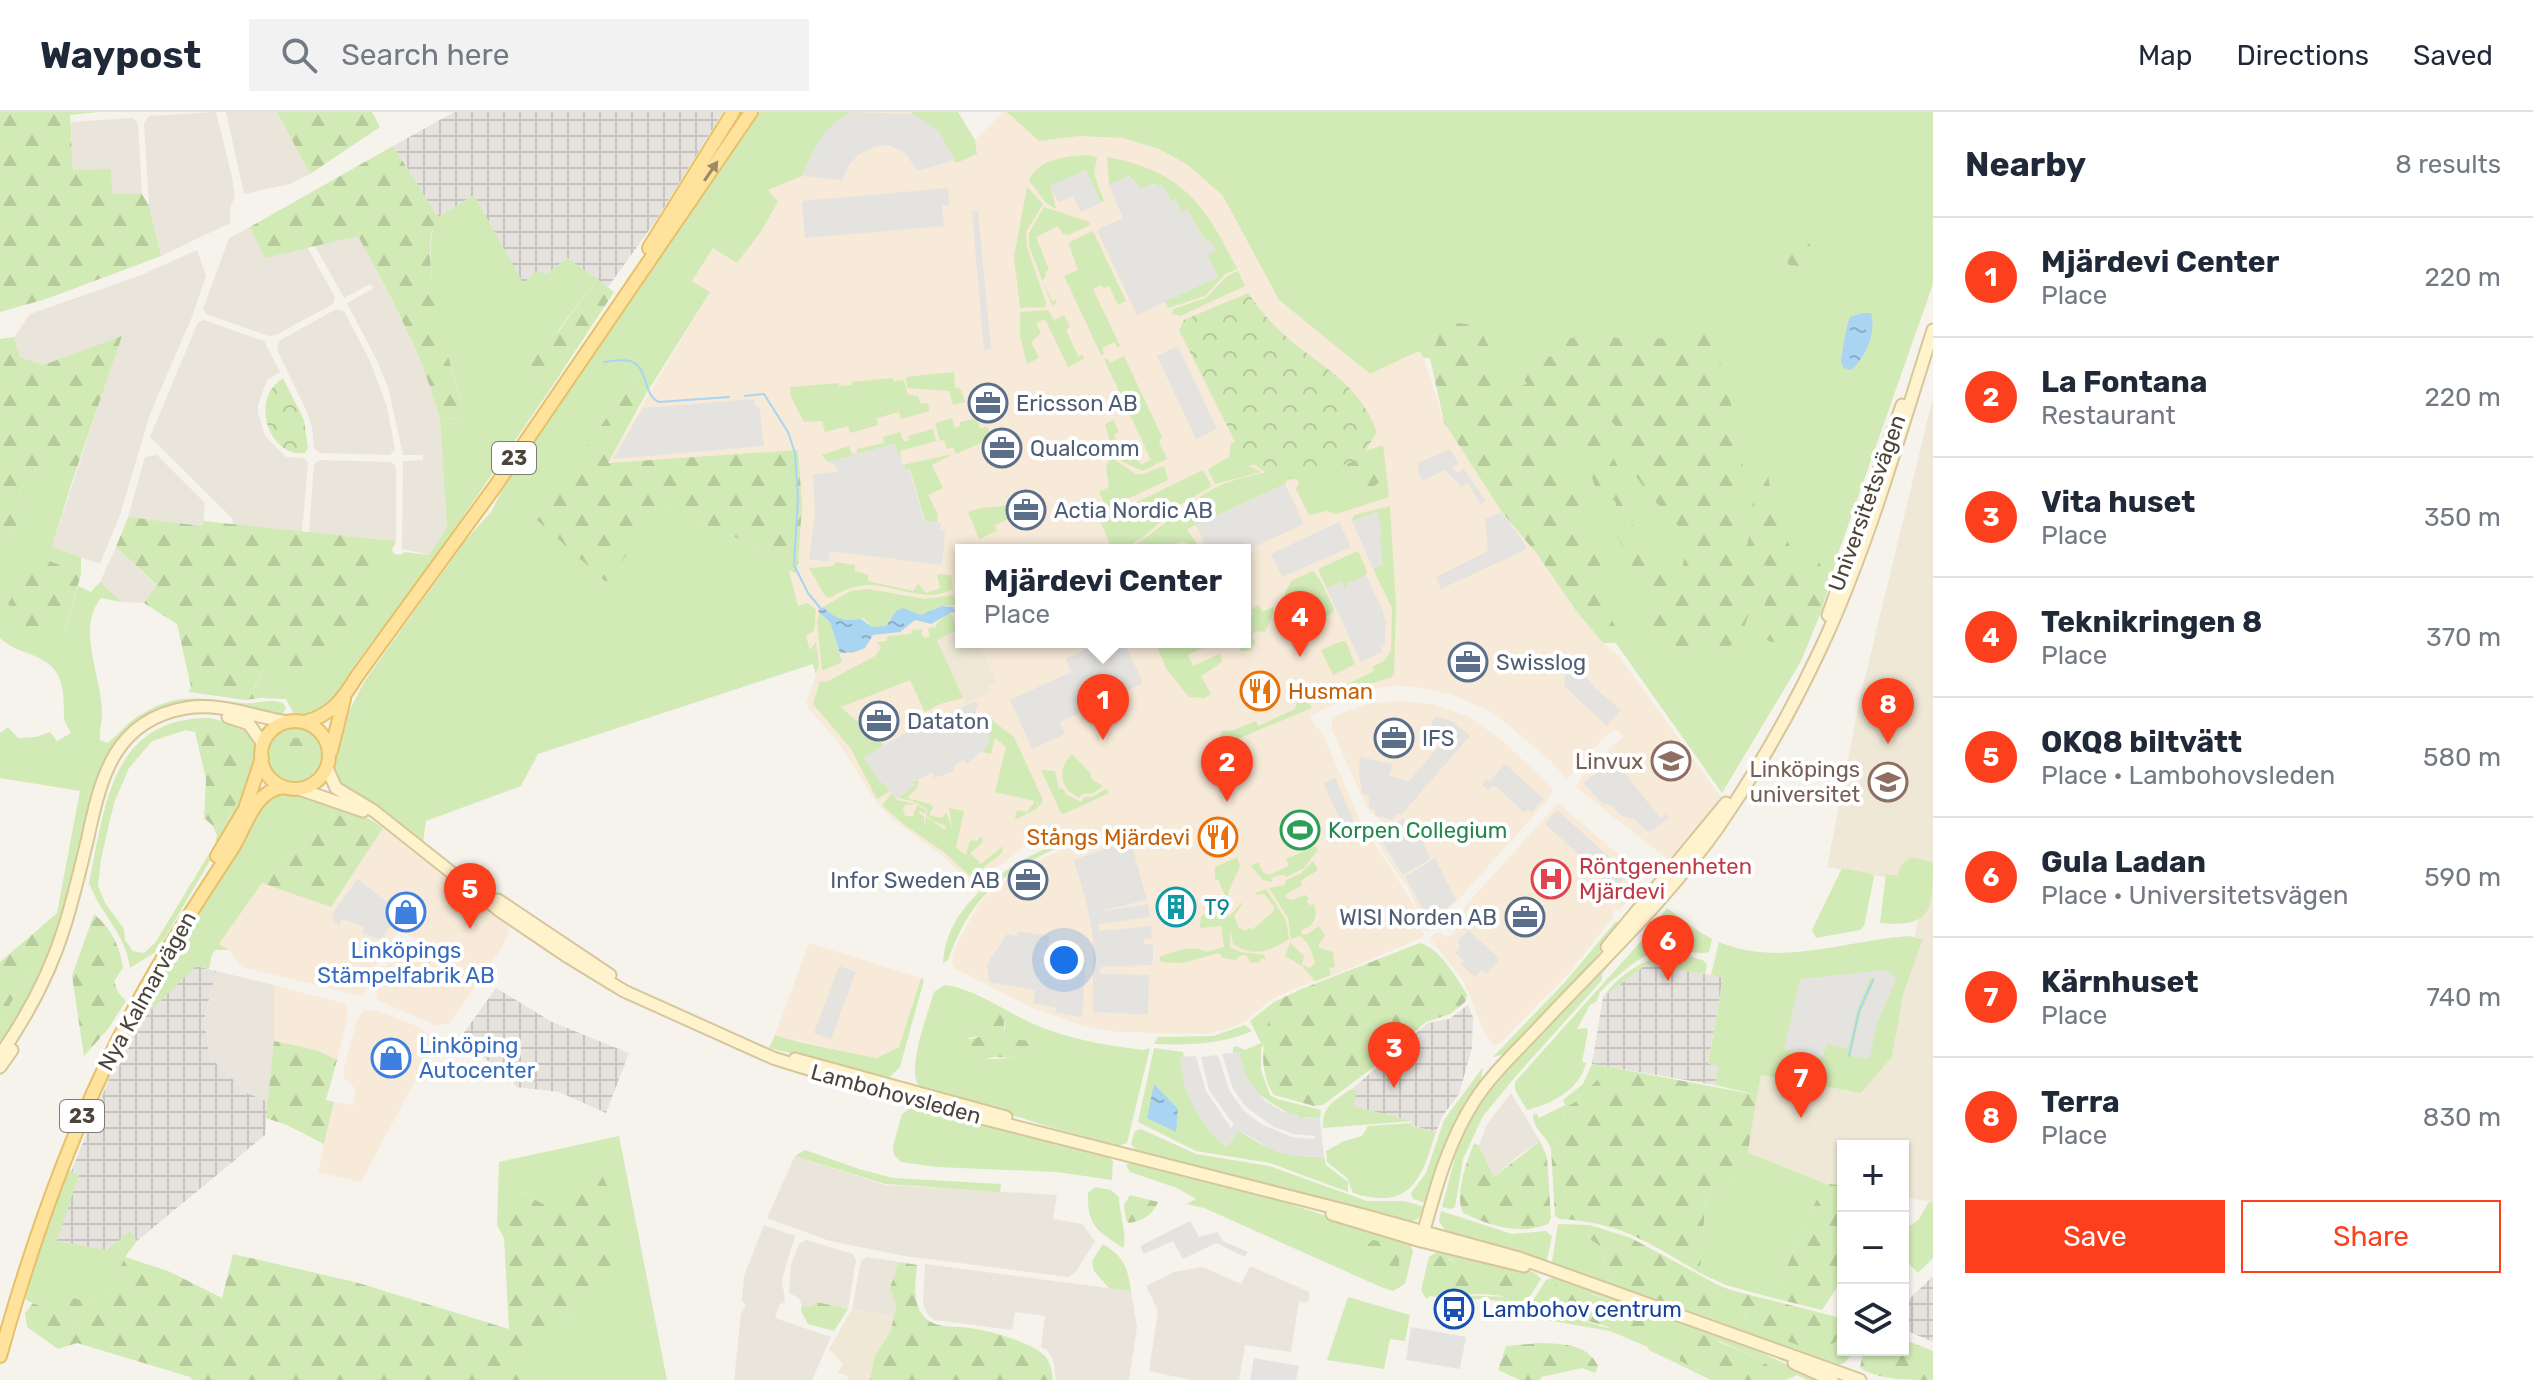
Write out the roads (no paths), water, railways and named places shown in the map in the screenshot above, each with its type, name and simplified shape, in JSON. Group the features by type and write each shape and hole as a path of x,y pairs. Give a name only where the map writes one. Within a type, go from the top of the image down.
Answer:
{"main road":[{"name":"23","path":"618,303 671,210 733,112"},
{"name":"23","path":"288,722 304,722 328,714 345,696 486,498 751,112"},
{"name":"Universitetsvägen","path":"1426,1237 1464,1118 1497,1071 1630,931 1701,850 1752,772 1805,680 1885,448 1933,329"},
{"name":"23","path":"328,762 345,696"},
{"path":"0,1055 33,1002 56,951 72,902 101,779 110,759 124,740 154,718 189,707 218,708 288,722"},
{"path":"0,1067 29,1023 60,960 80,899 108,781 123,752 156,725 180,716 196,713 224,716 249,724 263,751 268,775 284,787 299,789 316,782 328,762 323,734 304,722"},
{"path":"263,751 273,730 288,722"},
{"name":"Nya Kalmarvägen","path":"0,1337 36,1220 72,1128 134,996 245,809 263,751"},
{"name":"Lambohovsleden","path":"328,762 336,788 374,811 500,911 624,991 733,1041 982,1109 1063,1138 1263,1190 1361,1224 1426,1237 1568,1276 1860,1380"},
{"name":"Nya Kalmarvägen","path":"0,1356 41,1221 106,1063 165,953 238,840 258,802 266,792 284,787"},
{"name":"Lambohovsleden","path":"299,789 357,809 395,829"},
{"name":"Lambohovsleden","path":"1710,1325 1832,1380"}],"water":[{"path":"1871,313 1871,336 1865,352 1851,370 1844,368 1841,362 1846,331 1850,317"},
{"path":"942,606 953,607 954,611 931,624 915,620 900,632 873,635 865,648 840,653 830,622 818,611 823,607 836,617 861,619 872,627 886,626 897,610 903,608 921,615"},
{"path":"1154,1084 1178,1109 1176,1132 1147,1118"}],"waterway":[{"path":"604,362 624,360 636,364 650,393 659,402 729,397"},
{"path":"745,396 764,394 788,432 795,453 798,497 794,565 808,593 821,609"},
{"path":"1849,1056 1859,1011 1873,980"}],"place":[{"name":"Ericsson AB","path":"988,403"},
{"name":"Qualcomm","path":"1002,448"},
{"name":"Actia Nordic AB","path":"1026,510"},
{"name":"Teknikringen 8","path":"1300,657"},
{"name":"Swisslog","path":"1468,662"},
{"name":"Husman","path":"1260,691"},
{"name":"Dataton","path":"879,721"},
{"name":"IFS","path":"1394,738"},
{"name":"Mjärdevi Center","path":"1103,740"},
{"name":"Terra","path":"1888,744"},
{"name":"Linvux","path":"1671,761"},
{"name":"Linköpings universitet","path":"1888,782"},
{"name":"La Fontana","path":"1227,802"},
{"name":"Korpen Collegium","path":"1300,830"},
{"name":"Stångs Mjärdevi","path":"1218,837"},
{"name":"Röntgenenheten Mjärdevi","path":"1551,879"},
{"name":"Infor Sweden AB","path":"1028,880"},
{"name":"T9","path":"1176,907"},
{"name":"Linköpings Stämpelfabrik AB","path":"406,912"},
{"name":"WISI Norden AB","path":"1525,917"},
{"name":"OKQ8 biltvätt","path":"470,929"},
{"name":"Gula Ladan","path":"1668,981"},
{"name":"Linköping Autocenter","path":"391,1058"},
{"name":"Vita huset","path":"1394,1088"},
{"name":"Kärnhuset","path":"1801,1118"},
{"name":"Lambohov centrum","path":"1454,1309"}]}
